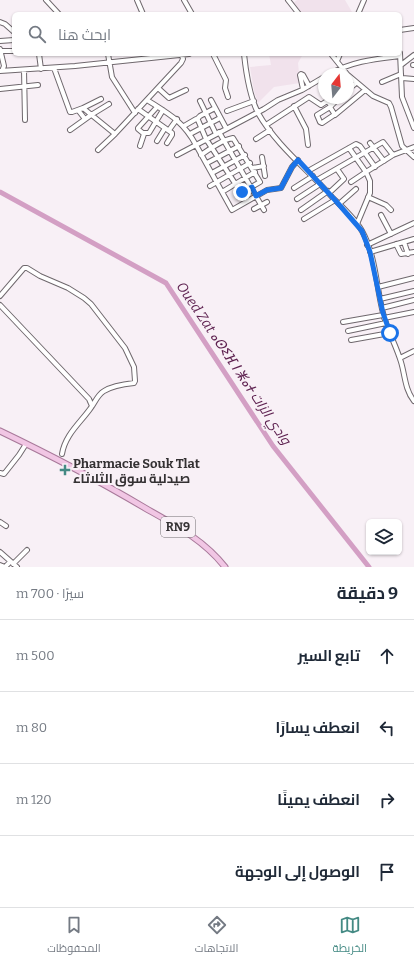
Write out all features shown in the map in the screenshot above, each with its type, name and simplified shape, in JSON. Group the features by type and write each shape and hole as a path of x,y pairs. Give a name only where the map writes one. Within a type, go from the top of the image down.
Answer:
{"main road":[{"name":"RN9","path":"0,431 93,478 186,532 211,550 225,567"}],"street":[{"path":"46,0 57,12"},
{"path":"137,0 142,12"},
{"path":"184,0 191,12"},
{"path":"359,12 364,0"},
{"path":"290,1 298,12"},
{"path":"0,22 12,30"},
{"path":"402,30 414,28"},
{"path":"0,41 12,40"},
{"path":"1,71 4,66 0,50 12,51"},
{"path":"401,66 414,55"},
{"path":"39,56 40,69"},
{"path":"108,56 108,63 112,77 137,111 149,116 173,134 168,143"},
{"path":"1,71 54,68 163,56"},
{"path":"98,150 137,111 181,63 183,59 182,56"},
{"path":"214,56 226,80 225,88 228,97"},
{"path":"244,56 248,82 258,112 266,125 362,231 370,252 384,319 400,358 407,390 414,401"},
{"path":"333,56 342,67 388,56"},
{"path":"337,61 339,56"},
{"path":"367,56 368,60"},
{"path":"400,56 401,90 404,103 414,128"},
{"path":"54,68 68,110 71,112 101,99"},
{"path":"24,70 25,120"},
{"path":"303,89 300,74 303,75 309,86"},
{"path":"382,82 401,76 414,79"},
{"path":"177,155 278,100 318,82"},
{"path":"356,83 378,100 389,103 402,146 414,157"},
{"path":"0,89 38,85"},
{"path":"158,88 169,98 186,90"},
{"path":"332,104 317,115 320,122 322,123 334,115 365,90"},
{"path":"266,125 309,97 321,105 327,101 334,115"},
{"path":"147,100 177,119 184,126 207,163 232,210 267,190 281,188 292,167 298,160"},
{"path":"211,100 226,128"},
{"path":"200,101 211,123 225,141 264,210"},
{"path":"227,111 254,101"},
{"path":"70,130 91,114 109,104"},
{"path":"294,106 306,129 308,144"},
{"path":"157,107 138,128 139,130 144,133 149,133 163,110"},
{"path":"83,108 115,134"},
{"path":"184,126 215,108"},
{"path":"78,110 85,119"},
{"path":"190,134 220,118"},
{"path":"157,141 177,119"},
{"path":"197,119 211,148 242,192 261,182 233,138 225,141 211,148 201,154"},
{"path":"256,139 270,130"},
{"path":"140,146 144,133"},
{"path":"297,199 337,169 383,142 393,155"},
{"path":"308,171 357,144 375,167"},
{"path":"370,144 384,161"},
{"path":"207,163 239,146"},
{"path":"351,182 393,155 414,147"},
{"path":"349,148 366,172 371,186 357,224"},
{"path":"212,173 245,155"},
{"path":"262,157 265,176"},
{"path":"210,186 250,163"},
{"path":"252,168 264,166"},
{"path":"301,210 344,180 337,169"},
{"path":"222,192 255,172"},
{"path":"294,188 313,176"},
{"path":"339,204 356,189"},
{"path":"368,197 386,205 391,210"},
{"path":"304,219 335,200"},
{"path":"254,209 267,202"},
{"path":"381,215 391,234"},
{"path":"367,245 414,224"},
{"path":"370,252 414,239"},
{"path":"404,242 408,254"},
{"path":"396,244 401,254 414,252"},
{"path":"0,296 24,268 27,268 40,276 68,288 91,304 125,348 134,368 134,383 104,391 98,396 70,434 63,448 62,454"},
{"path":"378,287 414,278"},
{"path":"380,299 414,290"},
{"path":"382,308 414,300"},
{"path":"0,305 89,399 92,406"},
{"path":"343,322 367,318 384,319 414,312"},
{"path":"367,318 372,336"},
{"path":"348,331 370,327 384,319"},
{"path":"351,340 390,333"},
{"path":"400,358 414,351"},
{"path":"0,473 4,474 26,444"},
{"path":"0,522 6,526"},
{"path":"1,566 4,567 14,564 27,550"},
{"path":"0,552 14,564"}],"shaded area":[{"path":"297,0 345,0 352,12 300,12 293,3"},
{"path":"269,56 302,56 298,63 300,83 274,87 258,103 254,91 250,67 271,65"}],"waterway":[{"name":"Oued Zat ⴰⵙⵉⴼ ⵏ ⵥⴰⵜ وادي الزات","path":"0,192 166,283 273,446 369,567"}],"place":[{"name":"Pharmacie Souk Tlat صيدلية سوق الثلاثاء","path":"65,470"}],"route":[{"path":"242,192 252,187 256,196 267,190 281,188 292,167 298,160 362,231 370,252 383,313 390,333"}]}
